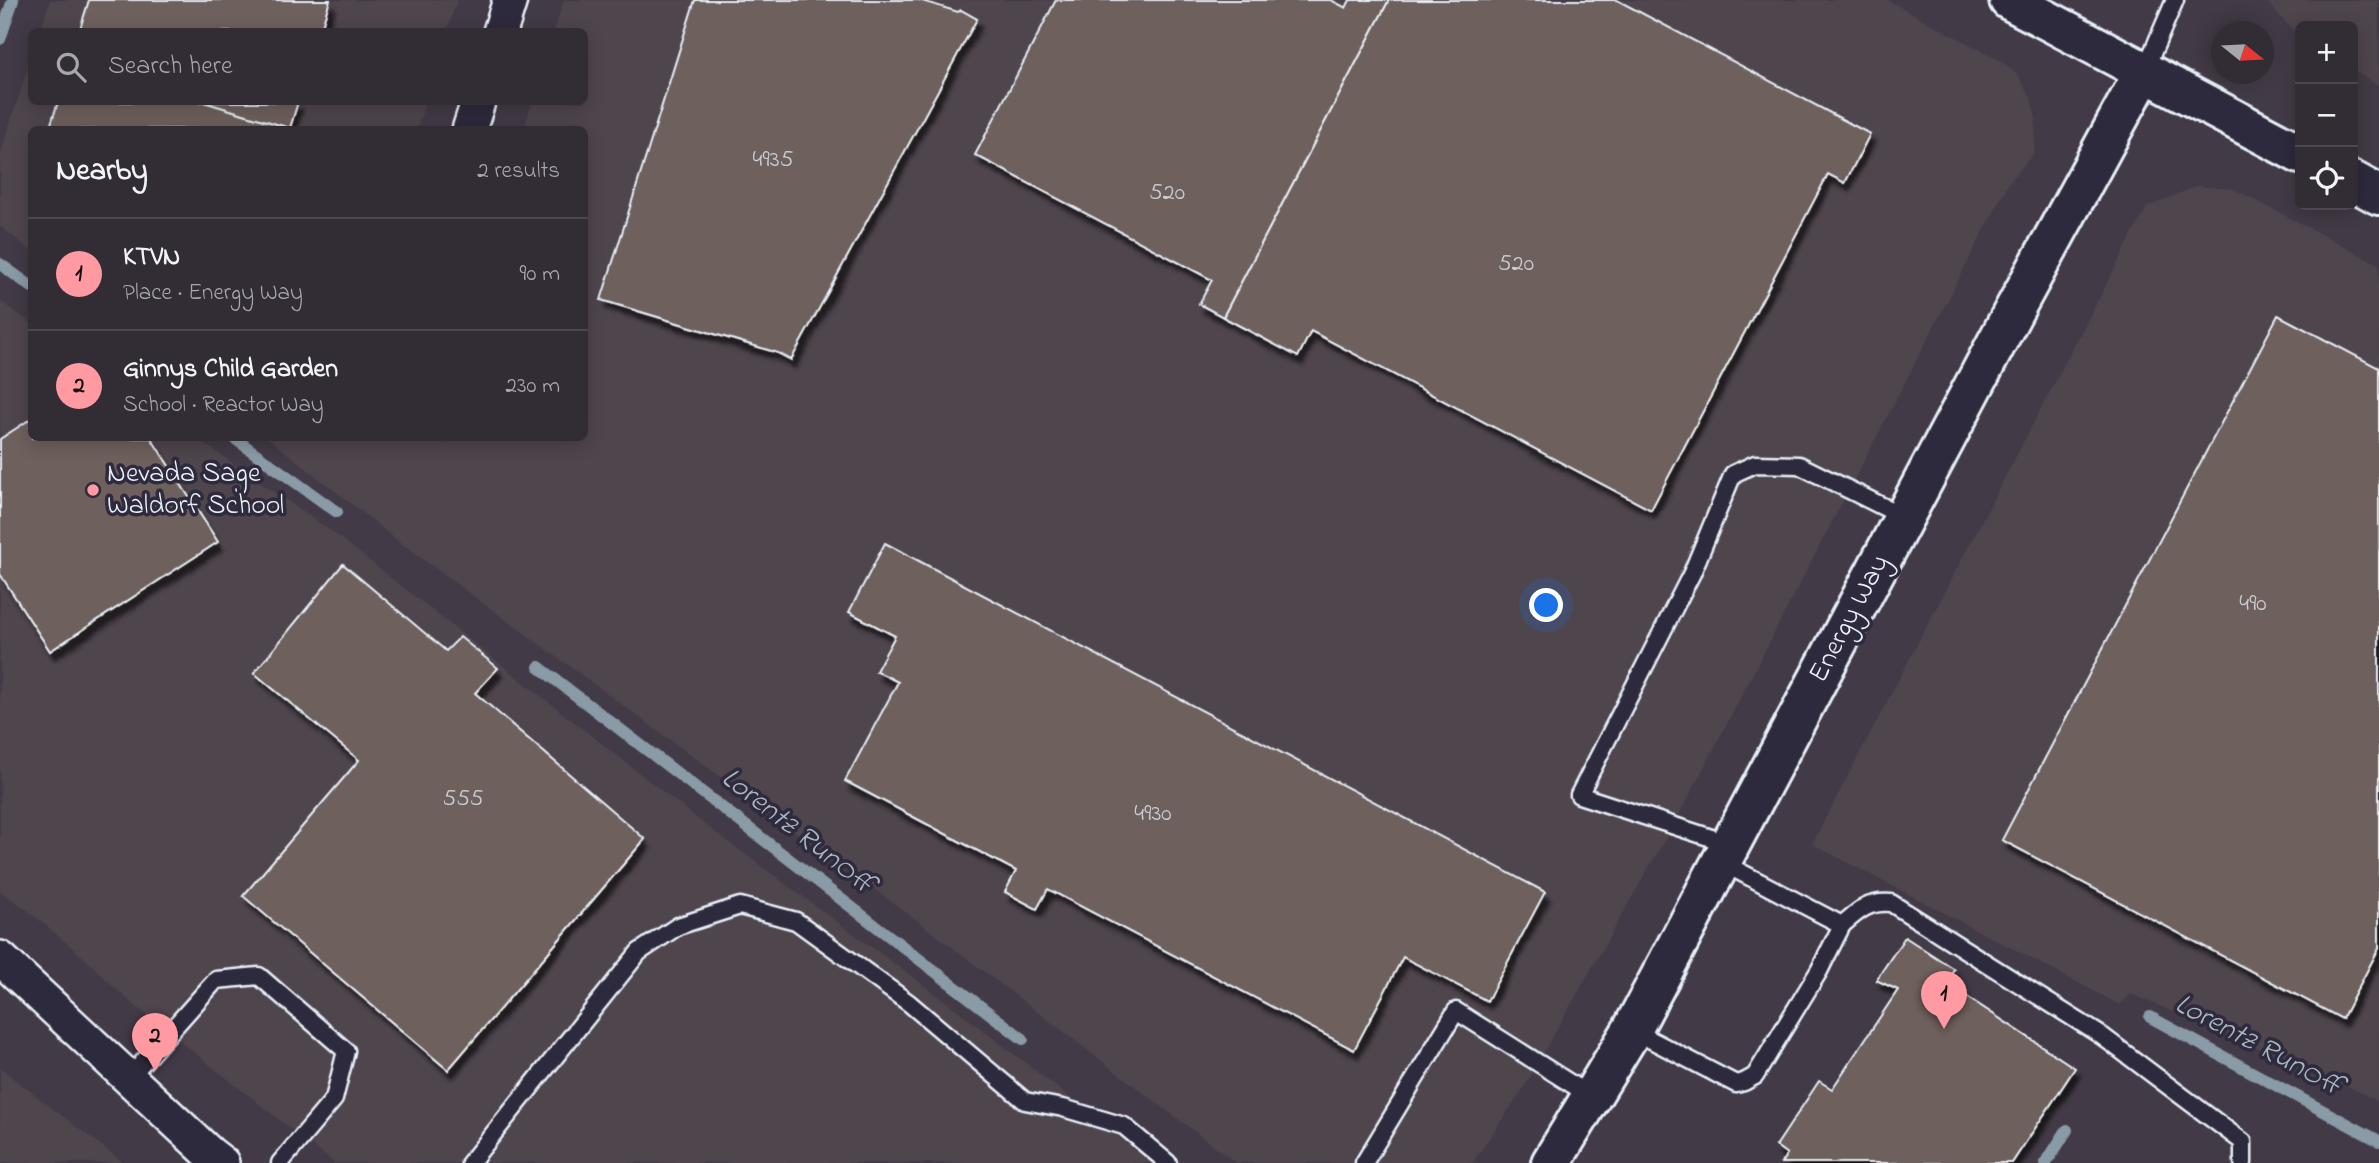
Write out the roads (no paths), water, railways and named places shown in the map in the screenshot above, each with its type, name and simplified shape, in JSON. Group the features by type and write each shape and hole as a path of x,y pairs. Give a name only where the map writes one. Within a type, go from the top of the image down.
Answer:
{"street":[{"path":"501,28 510,0"},
{"path":"2009,0 2295,151"},
{"name":"Energy Way","path":"1551,1163 1632,1030 2144,72"},
{"path":"470,126 477,105"},
{"path":"2358,184 2379,195"},
{"path":"0,958 212,1160"}],"lane":[{"path":"2144,72 2175,0"},
{"path":"1842,925 1726,853 1579,794 1692,573 1733,474 1755,464 1799,465 1904,517"},
{"path":"1632,1030 1736,1084 1744,1082 1755,1076 1819,971 1842,925 1864,906 1877,902 1891,903 2102,1036 2243,1142 2243,1163"},
{"path":"470,1163 639,952 678,926 740,906 796,921 909,1003 1024,1101 1063,1108 1124,1126 1168,1163"},
{"path":"128,1079 216,980 259,976 346,1051 334,1099 280,1163"},
{"path":"1364,1163 1456,1011 1592,1097"}],"waterway":[{"path":"0,39 13,0"},
{"name":"Lorentz RunOff","path":"0,264 28,284"},
{"name":"Lorentz RunOff","path":"238,441 337,512"},
{"name":"Lorentz RunOff","path":"539,667 1023,1039"},
{"name":"Lorentz RunOff","path":"2150,1017 2379,1141"},
{"name":"Lorentz RunOff","path":"2046,1163 2067,1130"}],"place":[{"name":"Nevada Sage Waldorf School","path":"93,490"},
{"name":"KTVN","path":"1944,1029"},
{"name":"Ginnys Child Garden","path":"155,1071"}]}
